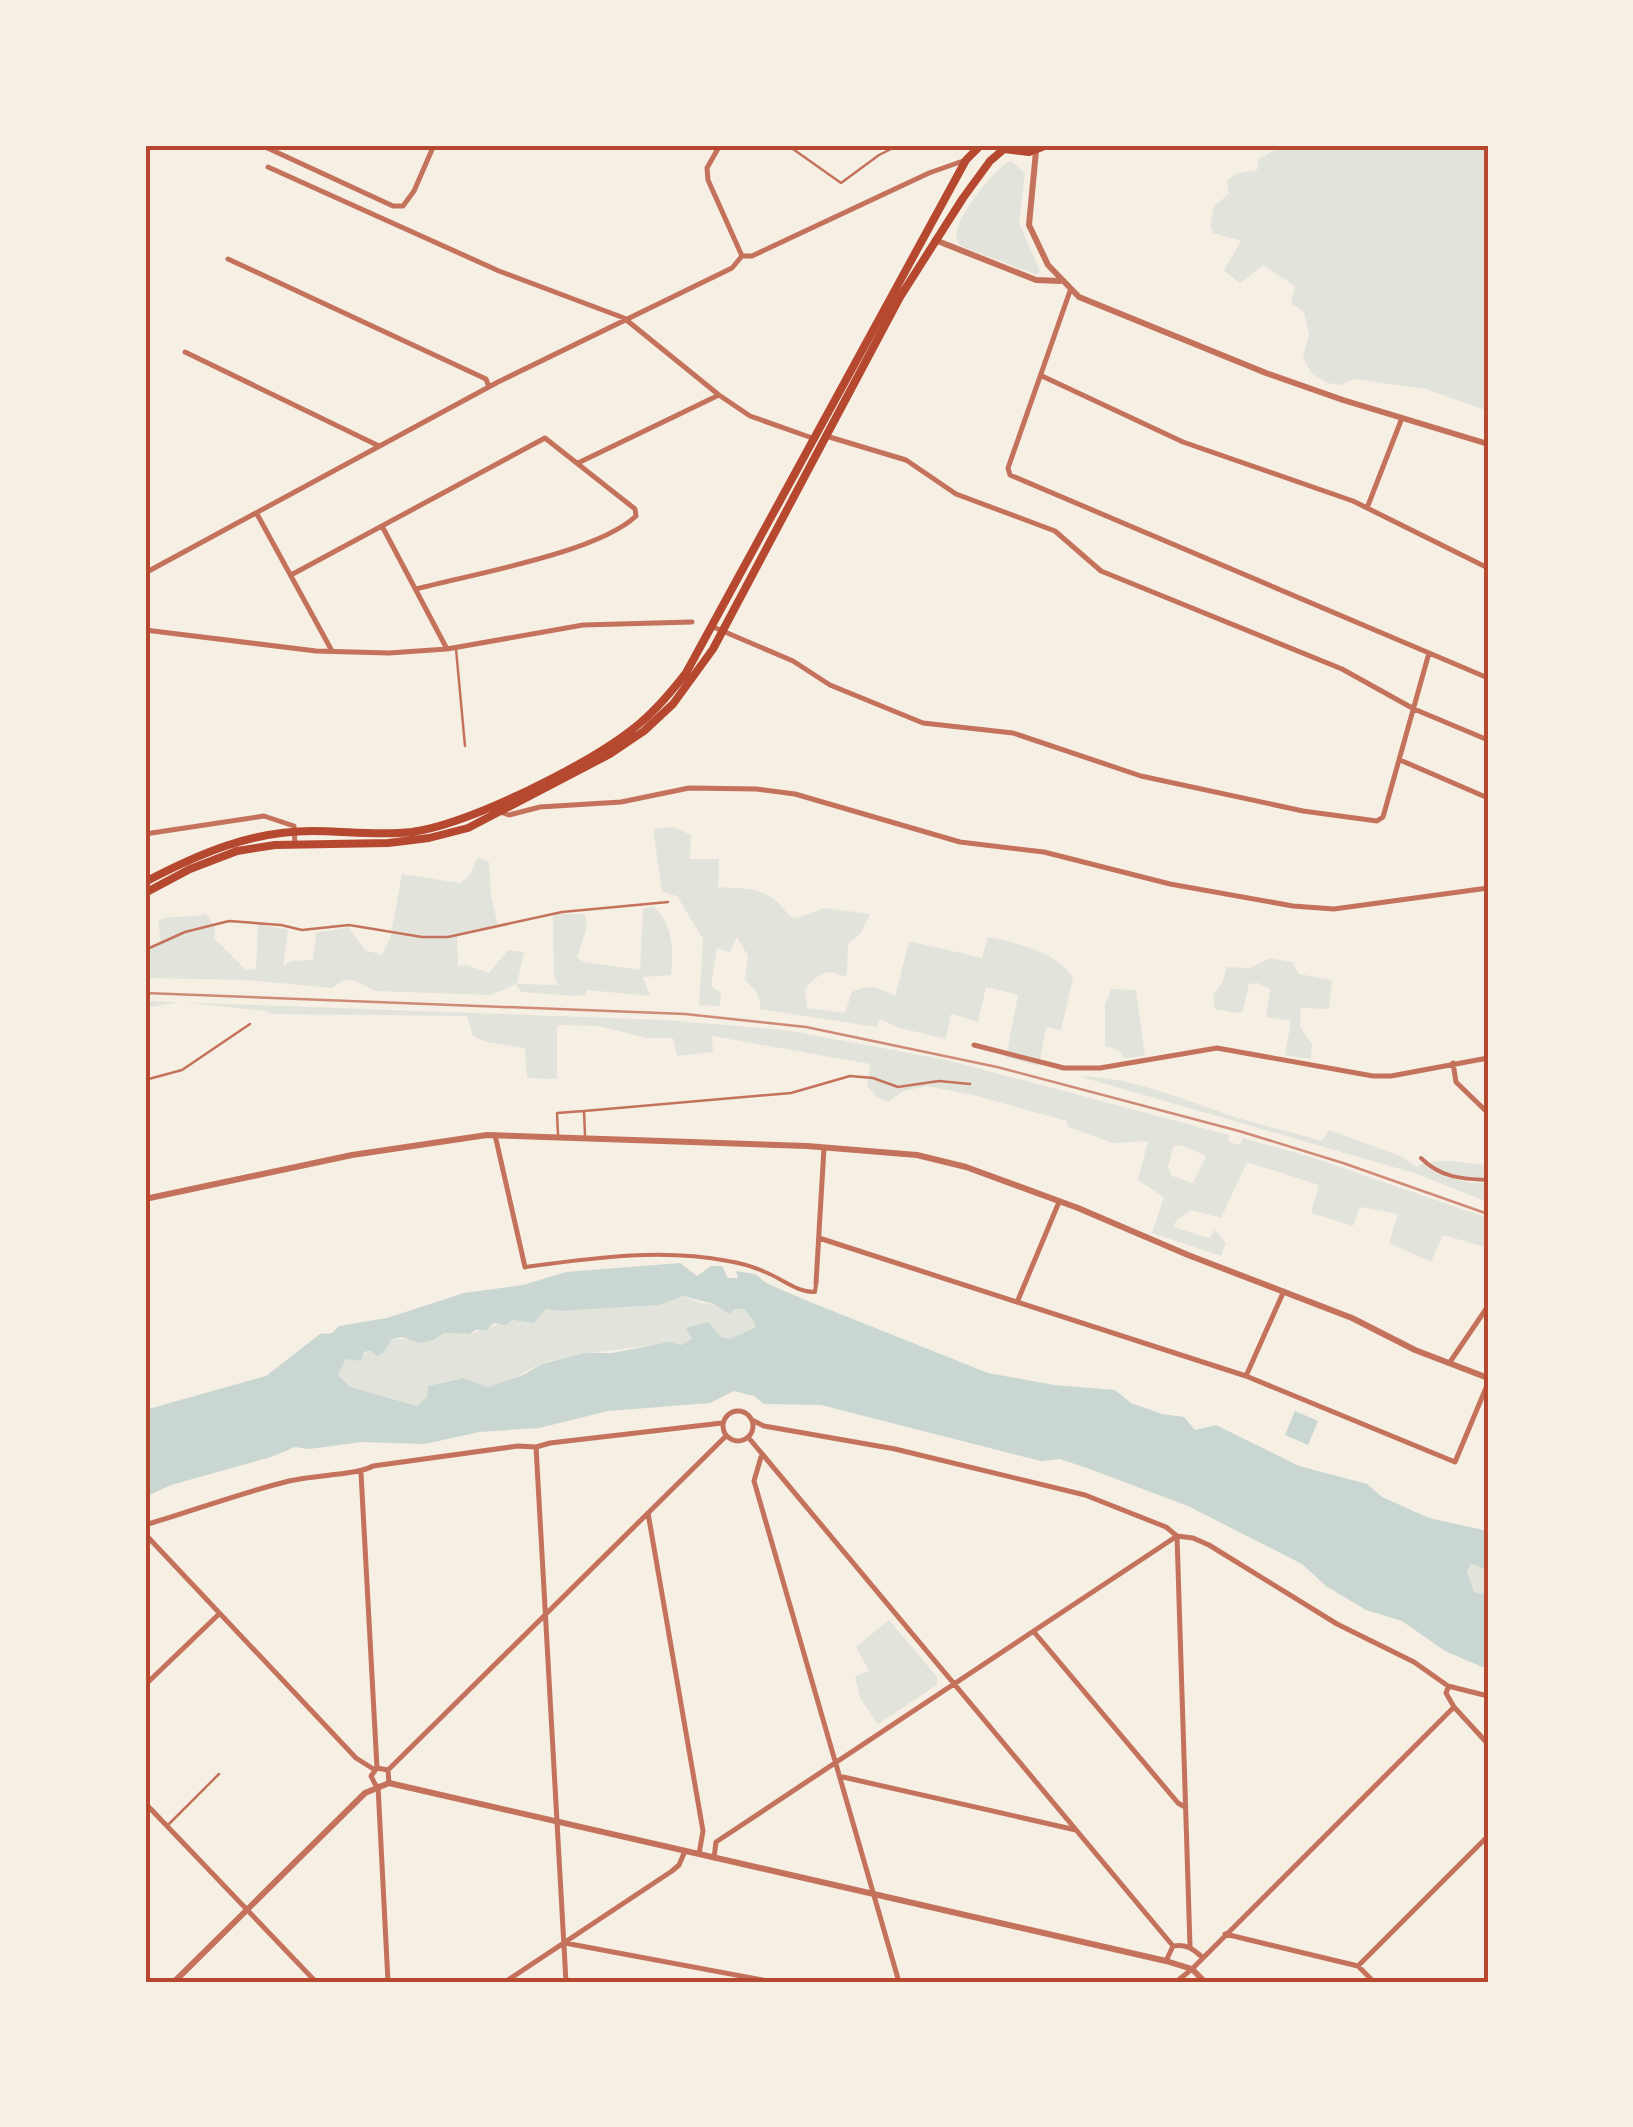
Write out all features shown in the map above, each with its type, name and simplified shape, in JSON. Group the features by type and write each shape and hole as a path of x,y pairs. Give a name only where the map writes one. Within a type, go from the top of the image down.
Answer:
{"main road":[{"path":"145,893 212,858 270,846 388,843 468,828 638,725 668,697 686,673 966,160 980,145"},
{"path":"145,882 224,844 295,832 410,832 451,823 498,808 610,754 644,731 694,679 872,348 936,240 990,161 1004,149 1036,152 1047,145"}],"street":[{"path":"260,145 393,206 403,206 409,199 434,145"},
{"path":"720,145 707,168 708,180 742,256"},
{"path":"1036,152 1029,225 1048,265 1060,282 1079,297 1266,373 1488,444"},
{"path":"742,256 752,256 966,160"},
{"path":"268,167 499,271 624,318 719,396 762,423 812,440 828,435 906,460 956,494 1055,531 1101,570 1238,629 1342,668 1414,710 1488,740"},
{"path":"936,240 1036,280 1060,282"},
{"path":"146,570 489,387 732,268 742,256"},
{"path":"228,259 486,379 489,387"},
{"path":"1070,291 1008,468 1010,475 1488,678"},
{"path":"185,352 379,446"},
{"path":"1042,376 1183,442 1367,508 1488,568"},
{"path":"578,463 719,396"},
{"path":"1367,508 1402,418"},
{"path":"292,574 383,529 545,438 635,509 636,516 596,542 416,589"},
{"path":"257,514 332,651"},
{"path":"383,529 447,649"},
{"path":"145,630 332,651 389,653 456,648 583,626 692,622"},
{"path":"712,626 793,661 830,685 922,723 1013,733 1141,776 1303,811 1377,821 1383,816 1429,654"},
{"path":"1400,760 1488,798"},
{"path":"498,808 509,816 540,806 621,802 676,790 716,787 795,794 960,842 1044,852 1170,884 1293,906 1334,909 1488,888"},
{"path":"145,834 264,816 289,822 295,832 295,844"},
{"path":"974,1046 1064,1068 1100,1068 1218,1048 1372,1076 1488,1058"},
{"path":"1453,1063 1456,1082 1488,1113"},
{"path":"496,1135 525,1267 678,1254 762,1270 803,1292 815,1292 824,1148"},
{"path":"145,1199 352,1156 496,1135 585,1136 917,1155 950,1162 1059,1202 1352,1318 1488,1380 1455,1462 1246,1376 820,1238"},
{"path":"1421,1158 1446,1176 1468,1182 1488,1180"},
{"path":"1018,1300 1059,1202"},
{"path":"1246,1376 1283,1293"},
{"path":"1450,1362 1488,1306"},
{"path":"726,1436 722,1423 727,1414 736,1410 746,1412 764,1426 895,1449 1085,1494 1166,1527 1176,1536 1190,1946"},
{"path":"726,1436 739,1441 748,1437 752,1420"},
{"path":"145,1525 290,1480 349,1471 361,1473 373,1466 518,1446 536,1448 550,1443 722,1423"},
{"path":"388,1783 388,1770 726,1436"},
{"path":"748,1437 1173,1946"},
{"path":"536,1448 566,1982"},
{"path":"762,1456 754,1481 899,1982"},
{"path":"361,1473 376,1769 372,1776 377,1786 388,1982"},
{"path":"648,1513 704,1838 699,1854"},
{"path":"145,1534 356,1758 376,1769 388,1770"},
{"path":"714,1858 716,1842 1176,1536 1209,1545 1337,1624 1414,1662 1448,1686 1488,1696"},
{"path":"145,1685 219,1614"},
{"path":"1034,1632 1178,1803 1187,1808"},
{"path":"1448,1686 1446,1693 1454,1706 1488,1744"},
{"path":"1176,1982 1454,1706"},
{"path":"842,1777 1079,1830"},
{"path":"174,1982 356,1802 377,1786 388,1783 1166,1961 1192,1969 1205,1982"},
{"path":"145,1802 316,1982"},
{"path":"1358,1966 1488,1836"},
{"path":"704,1838 716,1842"},
{"path":"505,1982 679,1866 685,1851"},
{"path":"1225,1934 1358,1966 1374,1982"},
{"path":"565,1943 773,1982"},
{"path":"1173,1946 1190,1946 1202,1957"},
{"path":"1166,1961 1173,1946"}],"lane":[{"path":"796,145 793,149 841,183 899,145"},
{"path":"966,160 968,145"},
{"path":"456,648 465,746"},
{"path":"145,950 185,932 229,920 302,930 349,926 448,937 562,912 668,902"},
{"path":"145,1080 182,1070 250,1024"},
{"path":"558,1136 558,1113 791,1093 850,1076 873,1078 898,1087 938,1082 970,1084"},
{"path":"584,1111 585,1136"},
{"path":"167,1826 220,1774"}],"shaded area":[{"path":"1278,145 1488,145 1488,411 1426,389 1354,379 1341,385 1328,383 1312,374 1303,358 1309,335 1304,312 1291,303 1295,286 1263,265 1240,284 1224,270 1241,241 1213,233 1210,226 1214,206 1229,194 1227,181 1235,174 1257,170 1259,159"},
{"path":"1011,161 1025,173 1019,223 1040,271 1037,275 961,246 956,237 971,203 987,181"},
{"path":"673,827 691,835 690,859 719,859 718,887 750,889 767,895 796,918 825,908 870,914 861,933 848,944 847,974 844,977 827,973 814,980 805,989 807,1008 845,1013 852,992 869,987 895,996 909,941 982,958 988,937 1036,950 1067,969 1073,978 1061,1030 1046,1027 1039,1066 1006,1057 1018,995 986,987 978,1022 951,1014 946,1039 896,1027 881,1019 876,1027 759,1009 756,991 745,980 748,956 737,937 730,952 717,948 711,986 721,993 720,1006 699,1005 703,939 677,896 662,892 653,829"},
{"path":"478,857 489,862 498,925 457,936 458,966 489,973 508,950 524,952 517,984 558,985 554,976 553,914 585,914 587,927 577,957 584,962 640,970 643,909 653,906 665,921 671,938 671,975 643,977 650,996 587,990 585,995 576,996 521,992 516,984 491,995 375,991 356,981 344,980 332,988 247,980 145,978 145,951 161,943 158,920 206,914 214,925 215,939 246,970 256,969 258,924 288,930 283,966 291,961 313,960 316,933 348,927 365,950 382,955 390,939 402,874 460,883 470,875"},
{"path":"1270,958 1292,962 1299,974 1332,980 1329,1009 1301,1008 1300,1027 1312,1044 1311,1059 1285,1055 1291,1021 1266,1017 1270,989 1258,983 1249,984 1243,1011 1215,1009 1213,995 1227,967 1250,968"},
{"path":"1111,989 1136,990 1145,1056 1124,1058 1118,1050 1105,1046 1105,1005"},
{"path":"145,1001 179,1002 145,1008"},
{"path":"184,1002 666,1020 785,1030 947,1060 1229,1135 1229,1142 1240,1145 1243,1138 1314,1158 1488,1218 1488,1248 1443,1235 1431,1262 1389,1243 1398,1214 1360,1207 1353,1226 1311,1213 1319,1185 1247,1162 1221,1218 1191,1210 1173,1227 1209,1238 1215,1230 1226,1243 1221,1256 1152,1233 1164,1197 1138,1180 1148,1141 1113,1143 1068,1127 1067,1121 927,1086 903,1091 888,1102 867,1086 870,1064 712,1036 713,1052 677,1056 673,1038 646,1038 599,1026 557,1025 557,1079 527,1078 525,1048 473,1036 467,1016 266,1011","holes":["1181,1145 1206,1156 1193,1183 1172,1176 1168,1167 1173,1147"]},
{"path":"1078,1076 1140,1085 1322,1141 1329,1130 1400,1156 1417,1167 1424,1163 1446,1177 1488,1182 1488,1202 1414,1173"},
{"path":"1429,1162 1488,1165 1488,1179 1450,1176"},
{"path":"680,1263 697,1276 711,1266 722,1266 728,1278 738,1278 736,1271 755,1274 766,1283 810,1302 988,1373 1054,1385 1115,1390 1131,1403 1184,1417 1195,1430 1216,1425 1299,1466 1367,1484 1382,1497 1429,1518 1488,1531 1488,1570 1471,1564 1467,1571 1474,1592 1488,1595 1488,1666 1445,1651 1402,1621 1366,1610 1326,1586 1302,1564 1188,1506 1087,1468 1060,1459 1041,1461 821,1405 764,1404 754,1396 734,1391 710,1403 608,1411 539,1428 479,1432 425,1444 362,1442 309,1449 295,1447 171,1485 145,1497 145,1410 266,1376 320,1334 332,1333 339,1326 387,1318 464,1293 523,1285 566,1272","holes":["683,1296 714,1304 729,1314 744,1309 755,1323 754,1328 729,1339 720,1336 708,1322 686,1328 692,1339 681,1345 669,1342 612,1353 585,1353 542,1364 488,1387 463,1378 428,1386 427,1397 417,1406 350,1387 338,1375 346,1359 361,1361 364,1352 370,1351 377,1356 392,1339 402,1337 419,1343 444,1333 486,1330 494,1323 534,1323 546,1309 659,1305"]},
{"path":"682,1296 744,1309 755,1323 753,1328 729,1339 698,1326 686,1328 692,1340 681,1345 635,1347 551,1361 490,1386 456,1379 429,1386 427,1397 417,1406 349,1387 338,1375 346,1359 371,1351 383,1353 391,1339 433,1340 444,1333 470,1334 511,1320 534,1323 546,1309 659,1305"},
{"path":"1295,1411 1318,1421 1308,1445 1285,1435"},
{"path":"1470,1564 1488,1570 1488,1595 1474,1592 1467,1571"},
{"path":"889,1620 937,1677 937,1685 878,1724 860,1698 855,1676 869,1671 856,1647"}],"railway":[{"path":"145,993 685,1014 806,1027 997,1067 1239,1131 1488,1214"}]}
